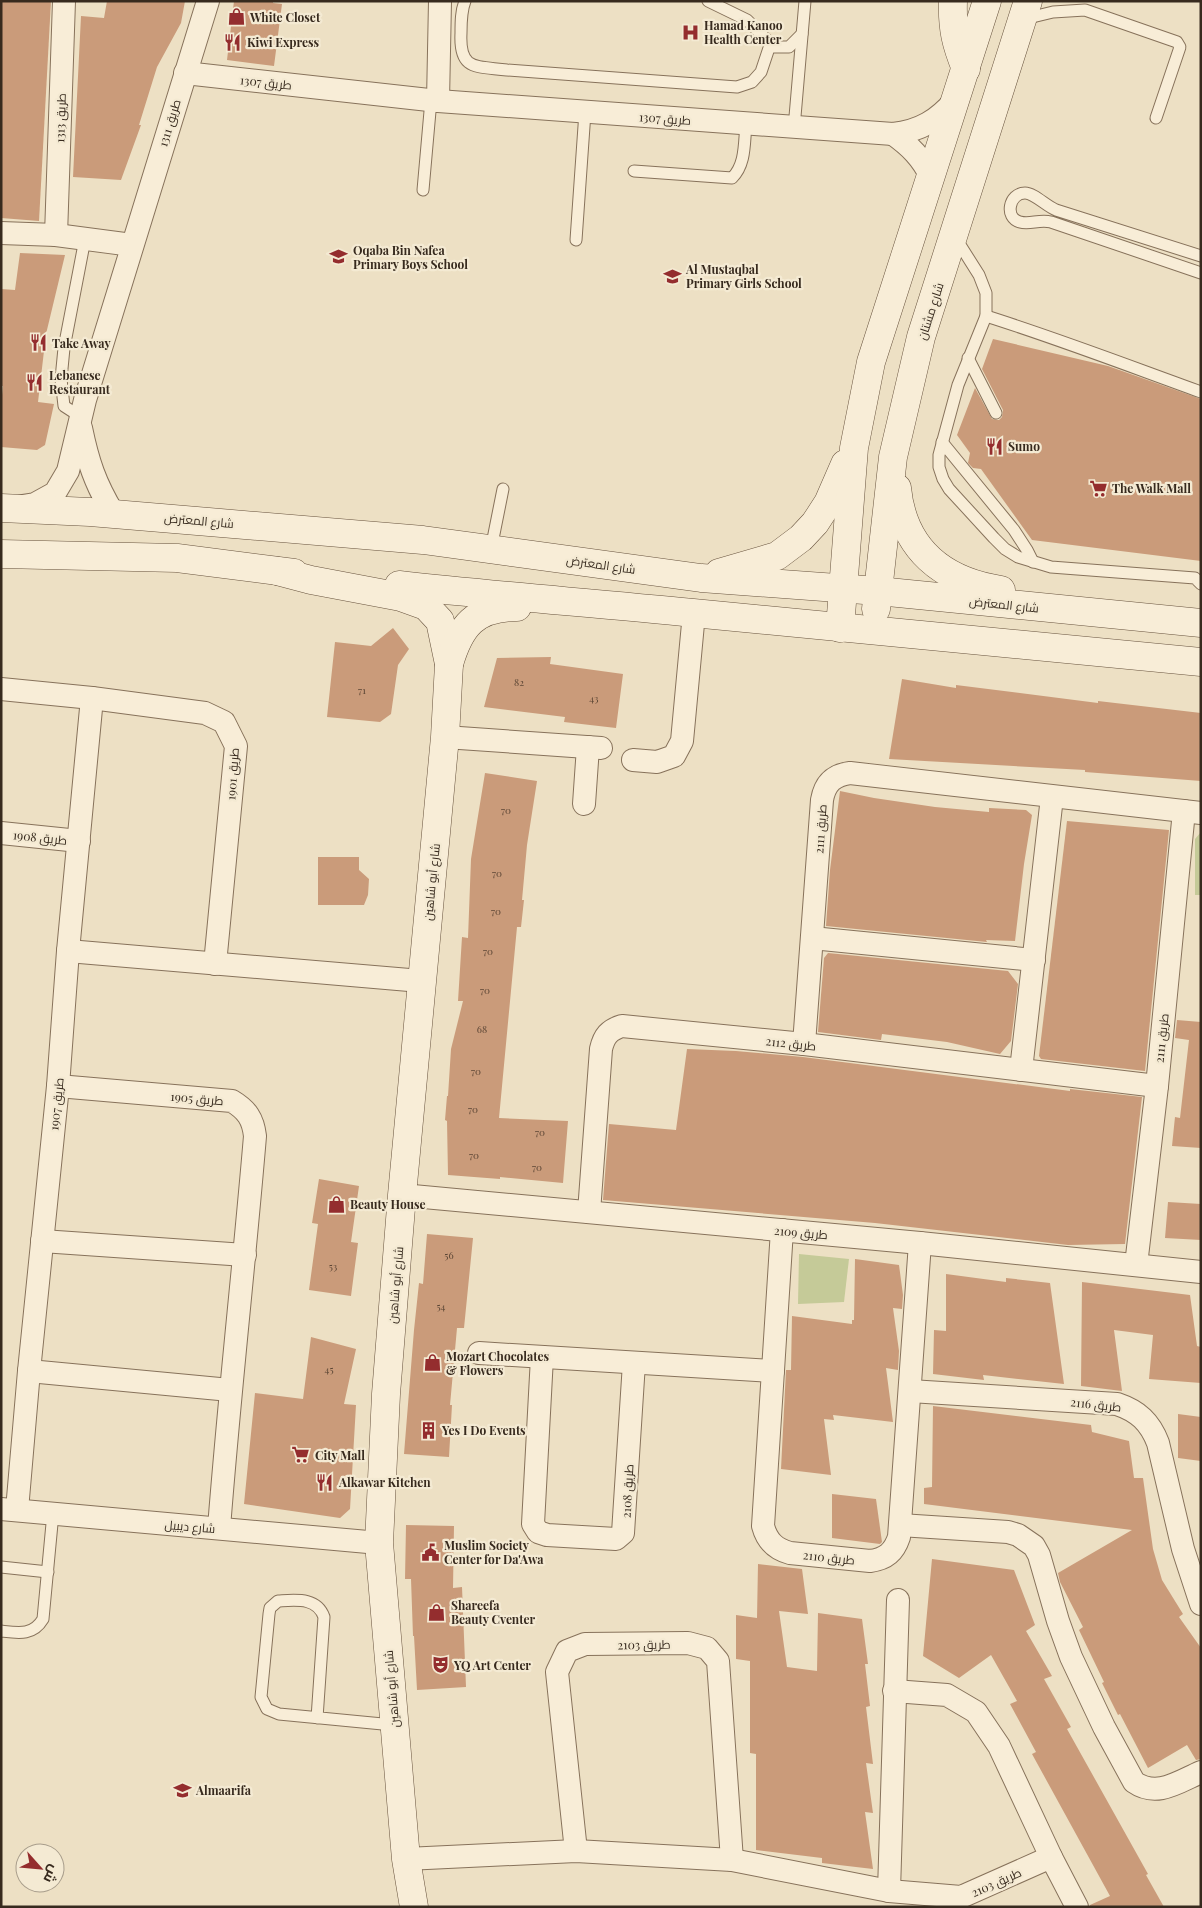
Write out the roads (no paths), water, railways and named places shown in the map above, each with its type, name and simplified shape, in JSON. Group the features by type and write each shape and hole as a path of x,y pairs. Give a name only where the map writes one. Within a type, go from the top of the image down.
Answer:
{"street":[{"name":"طريق 1313","path":"56,235 64,1"},
{"name":"طريق 1311","path":"5,508 35,504 55,493 68,472 80,421 132,245 184,73 208,1"},
{"path":"434,100 440,1"},
{"path":"953,1 952,23 957,46 966,69"},
{"path":"840,628 854,448 872,362 987,1"},
{"name":"شارع مشتان","path":"873,631 894,457 921,337 1026,11"},
{"name":"طريق 1307","path":"184,73 434,100 893,134 921,128 934,120 955,100"},
{"path":"893,134 912,148 931,177"},
{"path":"1,233 56,235 132,245"},
{"name":"طريق 1311","path":"80,421 88,459 98,488 113,513"},
{"path":"700,578 777,556 801,538 815,523 828,502 854,448"},
{"path":"894,457 898,504 902,518 916,544 940,568 973,584 1065,600 1080,604 1098,613"},
{"name":"شارع المعترض","path":"5,508 113,513 423,540 700,578 878,591 1201,623"},
{"path":"1,554 177,558 486,595 589,603 1201,662"},
{"name":"شارع أبو شاهين","path":"277,571 311,580 401,597 426,606 440,621 449,664"},
{"name":"شارع أبو شاهين","path":"414,1907 406,1859 379,1543 386,1394 402,1195 445,737 449,664 455,643 468,622 484,612 502,607 589,603"},
{"path":"633,760 657,762 674,756 682,741 694,613"},
{"name":"طريق 1901","path":"1,689 92,698 204,713 224,722 236,746 214,964"},
{"name":"طريق 1907","path":"9,1510 29,1371 58,1086 68,951 92,698"},
{"path":"445,737 595,748 584,804"},
{"name":"طريق 2111","path":"804,1044 822,800 828,784 834,778 850,773 1192,812 1136,1265"},
{"path":"1021,1070 1052,797"},
{"name":"طريق 1908","path":"1,833 79,841"},
{"path":"812,938 1034,960"},
{"path":"68,951 422,981"},
{"name":"طريق 2112","path":"589,1212 601,1049 607,1034 614,1028 631,1026 804,1044 1157,1086"},
{"name":"طريق 1905","path":"58,1086 232,1101 242,1107 252,1120 255,1136 245,1255 230,1390 219,1528"},
{"name":"طريق 2109","path":"402,1195 920,1243 1201,1272"},
{"name":"طريق 2110","path":"782,1230 763,1526 766,1536 780,1550 790,1553 870,1561 880,1560 889,1555 896,1547 900,1525 920,1243"},
{"path":"42,1241 245,1255"},
{"path":"479,1353 773,1371"},
{"name":"طريق 2108","path":"542,1357 533,1524 542,1535 616,1539 623,1533 634,1363"},
{"path":"29,1371 230,1390"},
{"name":"طريق 2116","path":"910,1391 1117,1404 1131,1409 1143,1417 1152,1429 1158,1443 1183,1549 1201,1604"},
{"name":"شارع ديبيل","path":"9,1510 379,1543"},
{"path":"900,1525 1008,1532 1026,1540 1039,1555 1058,1621 1087,1693 1134,1782 1142,1788 1151,1790 1161,1789 1201,1772"},
{"path":"888,1891 898,1600"},
{"name":"طريق 2103","path":"576,1851 557,1672 567,1651 585,1644 688,1643 707,1648 718,1661 732,1860"},
{"path":"894,1690 947,1695 976,1712 999,1746 1051,1858 1077,1907"},
{"name":"طريق 2103","path":"406,1859 576,1851 732,1860 888,1891 961,1897 1051,1858"}],"lane":[{"path":"465,1 462,8 460,48 463,58 472,65 737,88 752,82 761,72 770,45"},
{"path":"708,1 748,20 770,45 781,48 789,47 802,34"},
{"path":"794,128 805,1"},
{"path":"1074,1 1085,10 1179,44 1179,50 1156,118"},
{"path":"1026,11 1085,10"},
{"path":"424,190 434,100"},
{"path":"576,240 585,112"},
{"path":"634,171 732,178 740,170 746,124"},
{"path":"1201,256 1056,210 1047,206 1035,196 1026,193 1017,195 1011,202 1009,210 1013,218 1020,222 1030,223 1037,220 1051,222 1201,273"},
{"path":"954,236 979,275 986,294 986,316 953,399 939,455 939,467 949,489 1005,549 1018,557 1032,562 1068,568 1199,579"},
{"path":"80,421 64,406 60,379 84,239"},
{"path":"986,316 1082,347 1127,366 1201,392"},
{"path":"968,358 996,413"},
{"path":"942,442 1014,530 1028,550 1032,562"},
{"path":"491,549 503,489"},
{"path":"1,1631 30,1632 40,1625 44,1613 53,1513"},
{"path":"1,1567 48,1572"},
{"path":"317,1718 324,1617 318,1606 313,1603 278,1601 270,1608 269,1614 261,1697 267,1709 279,1714 317,1718 394,1725"}],"place":[{"name":"White Closet","path":"236,17"},
{"name":"Hamad Kanoo Health Center","path":"690,32"},
{"name":"Kiwi Express","path":"233,42"},
{"name":"Oqaba Bin Nafea Primary Boys School","path":"339,257"},
{"name":"Al Mustaqbal Primary Girls School","path":"672,276"},
{"name":"Take Away","path":"38,343"},
{"name":"Lebanese Restaurant","path":"35,382"},
{"name":"Sumo","path":"994,446"},
{"name":"The Walk Mall","path":"1098,488"},
{"name":"Beauty House","path":"336,1204"},
{"name":"Mozart Chocolates & Flowers","path":"432,1363"},
{"name":"Yes I Do Events","path":"428,1430"},
{"name":"City Mall","path":"301,1455"},
{"name":"Alkawar Kitchen","path":"325,1482"},
{"name":"Muslim Society Center for Da'Awa","path":"430,1552"},
{"name":"Shareefa Beauty Cventer","path":"437,1612"},
{"name":"YQ Art Center","path":"440,1665"},
{"name":"Almaarifa","path":"182,1790"}]}
